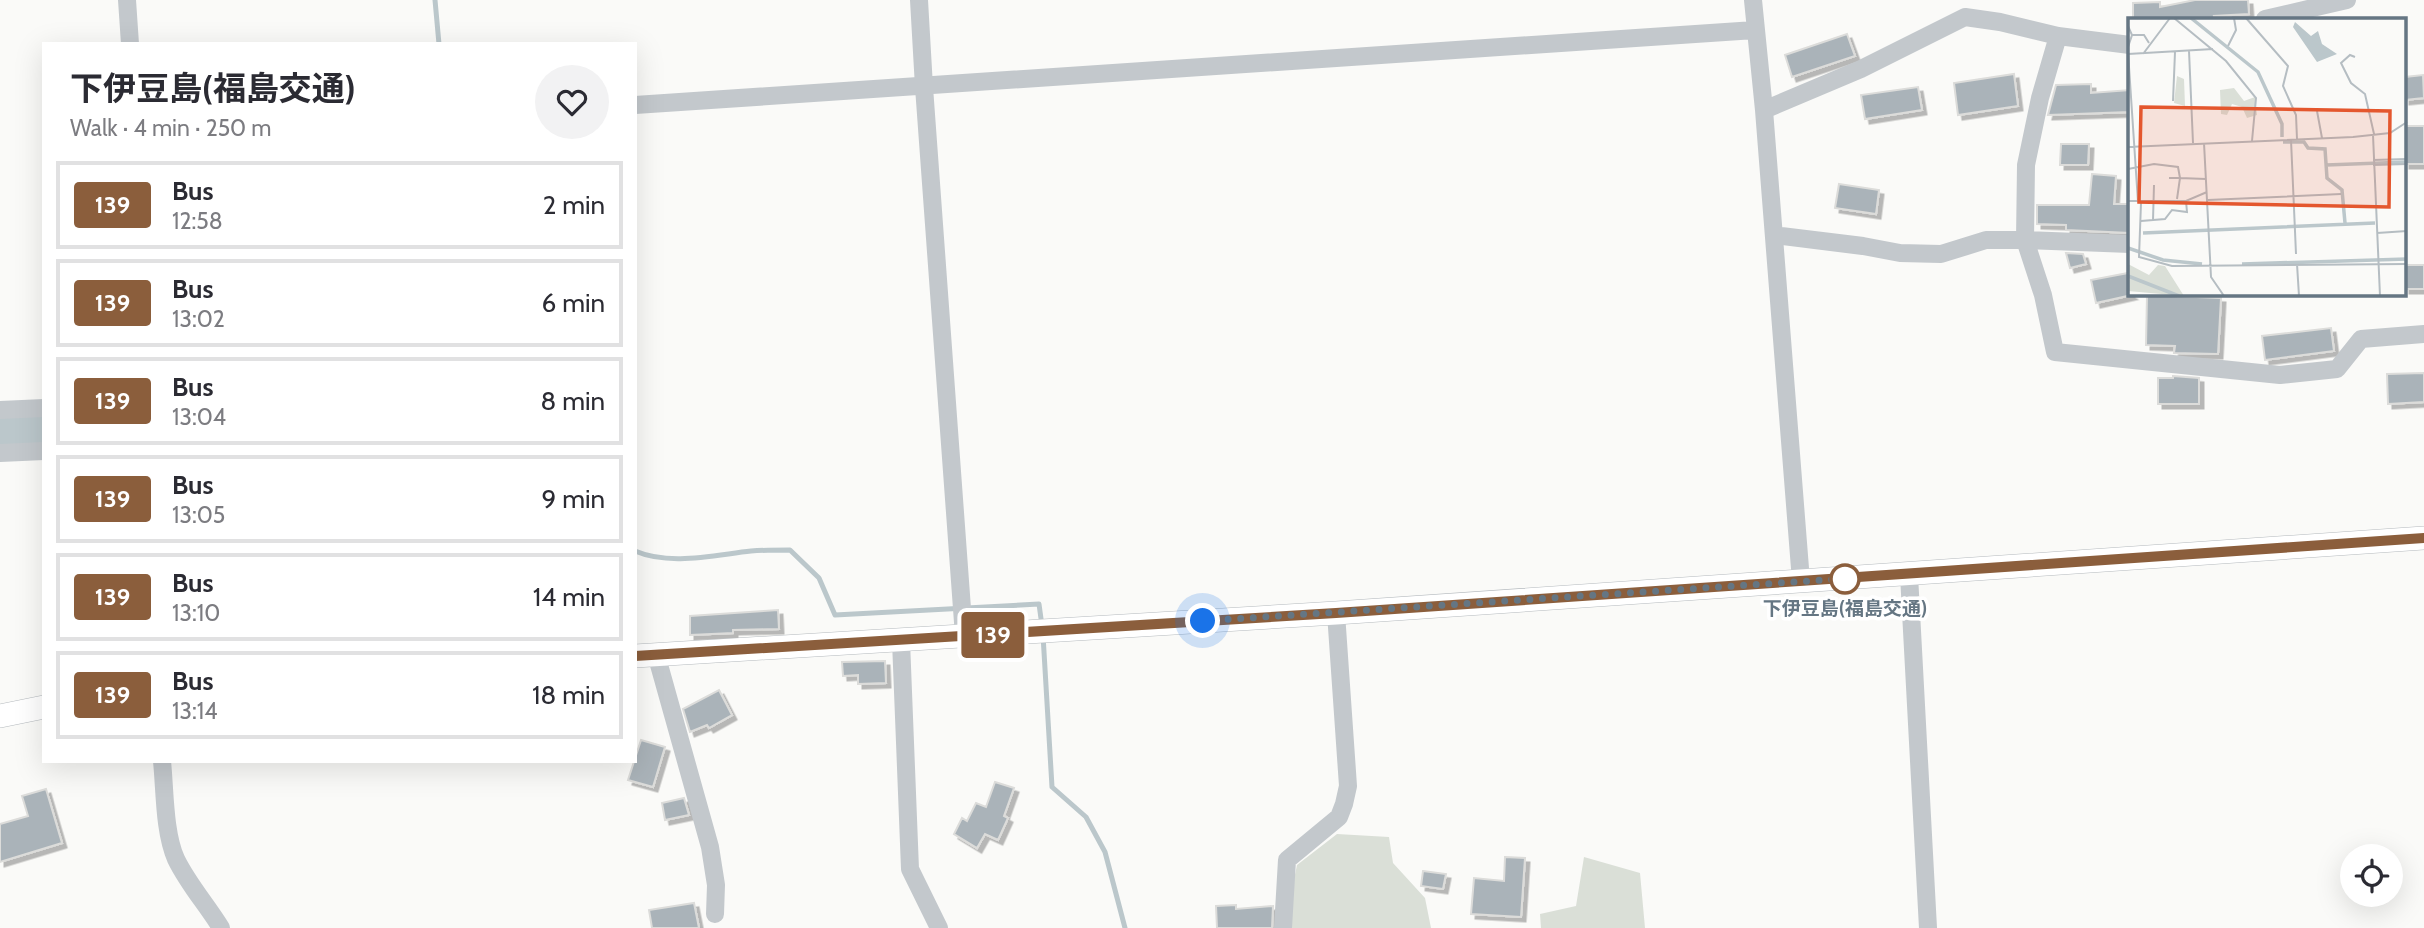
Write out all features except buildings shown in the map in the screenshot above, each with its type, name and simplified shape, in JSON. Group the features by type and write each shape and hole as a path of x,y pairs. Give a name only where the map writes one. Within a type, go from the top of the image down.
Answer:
{"main road":[{"path":"646,655 1336,613 2424,538"},
{"path":"0,716 42,707"}],"street":[{"path":"127,0 130,42"},
{"path":"919,0 964,636"},
{"path":"1753,0 1801,581"},
{"path":"2278,14 2347,0"},
{"path":"1764,110 1861,69 1964,9 2000,22 2058,36 2128,45"},
{"path":"637,105 1755,30"},
{"path":"2058,36 2040,98 2026,165 2025,240 2043,295 2055,352 2280,375 2337,369 2361,339 2424,334"},
{"path":"1774,234 1900,253 1941,254 1986,240 2128,244"},
{"path":"0,410 42,408"},
{"path":"0,453 42,451"},
{"path":"1909,575 1928,928"},
{"path":"1283,928 1287,860 1339,817 1348,786 1336,613"},
{"path":"901,640 910,869 939,928"},
{"path":"646,655 710,847 716,885 715,914"},
{"path":"162,763 166,810 175,856 221,928"}],"shaded area":[{"path":"1337,834 1389,837 1393,863 1425,898 1431,928 1284,928 1297,865"},
{"path":"1584,857 1640,873 1645,928 1541,928 1540,914 1576,906"}],"waterway":[{"path":"435,0 439,42"},
{"path":"0,430 42,428"},
{"path":"637,552 677,559 790,550 819,578 835,615 1039,604 1042,626"},
{"path":"1043,635 1052,787 1086,817 1105,852 1125,928"}],"bus line":[{"name":"139","path":"637,656 1336,613 2424,538"}],"place":[{"name":"下伊豆島(福島交通)","path":"1845,579"}],"route":[{"path":"1203,621 1855,578 1845,579"}]}
